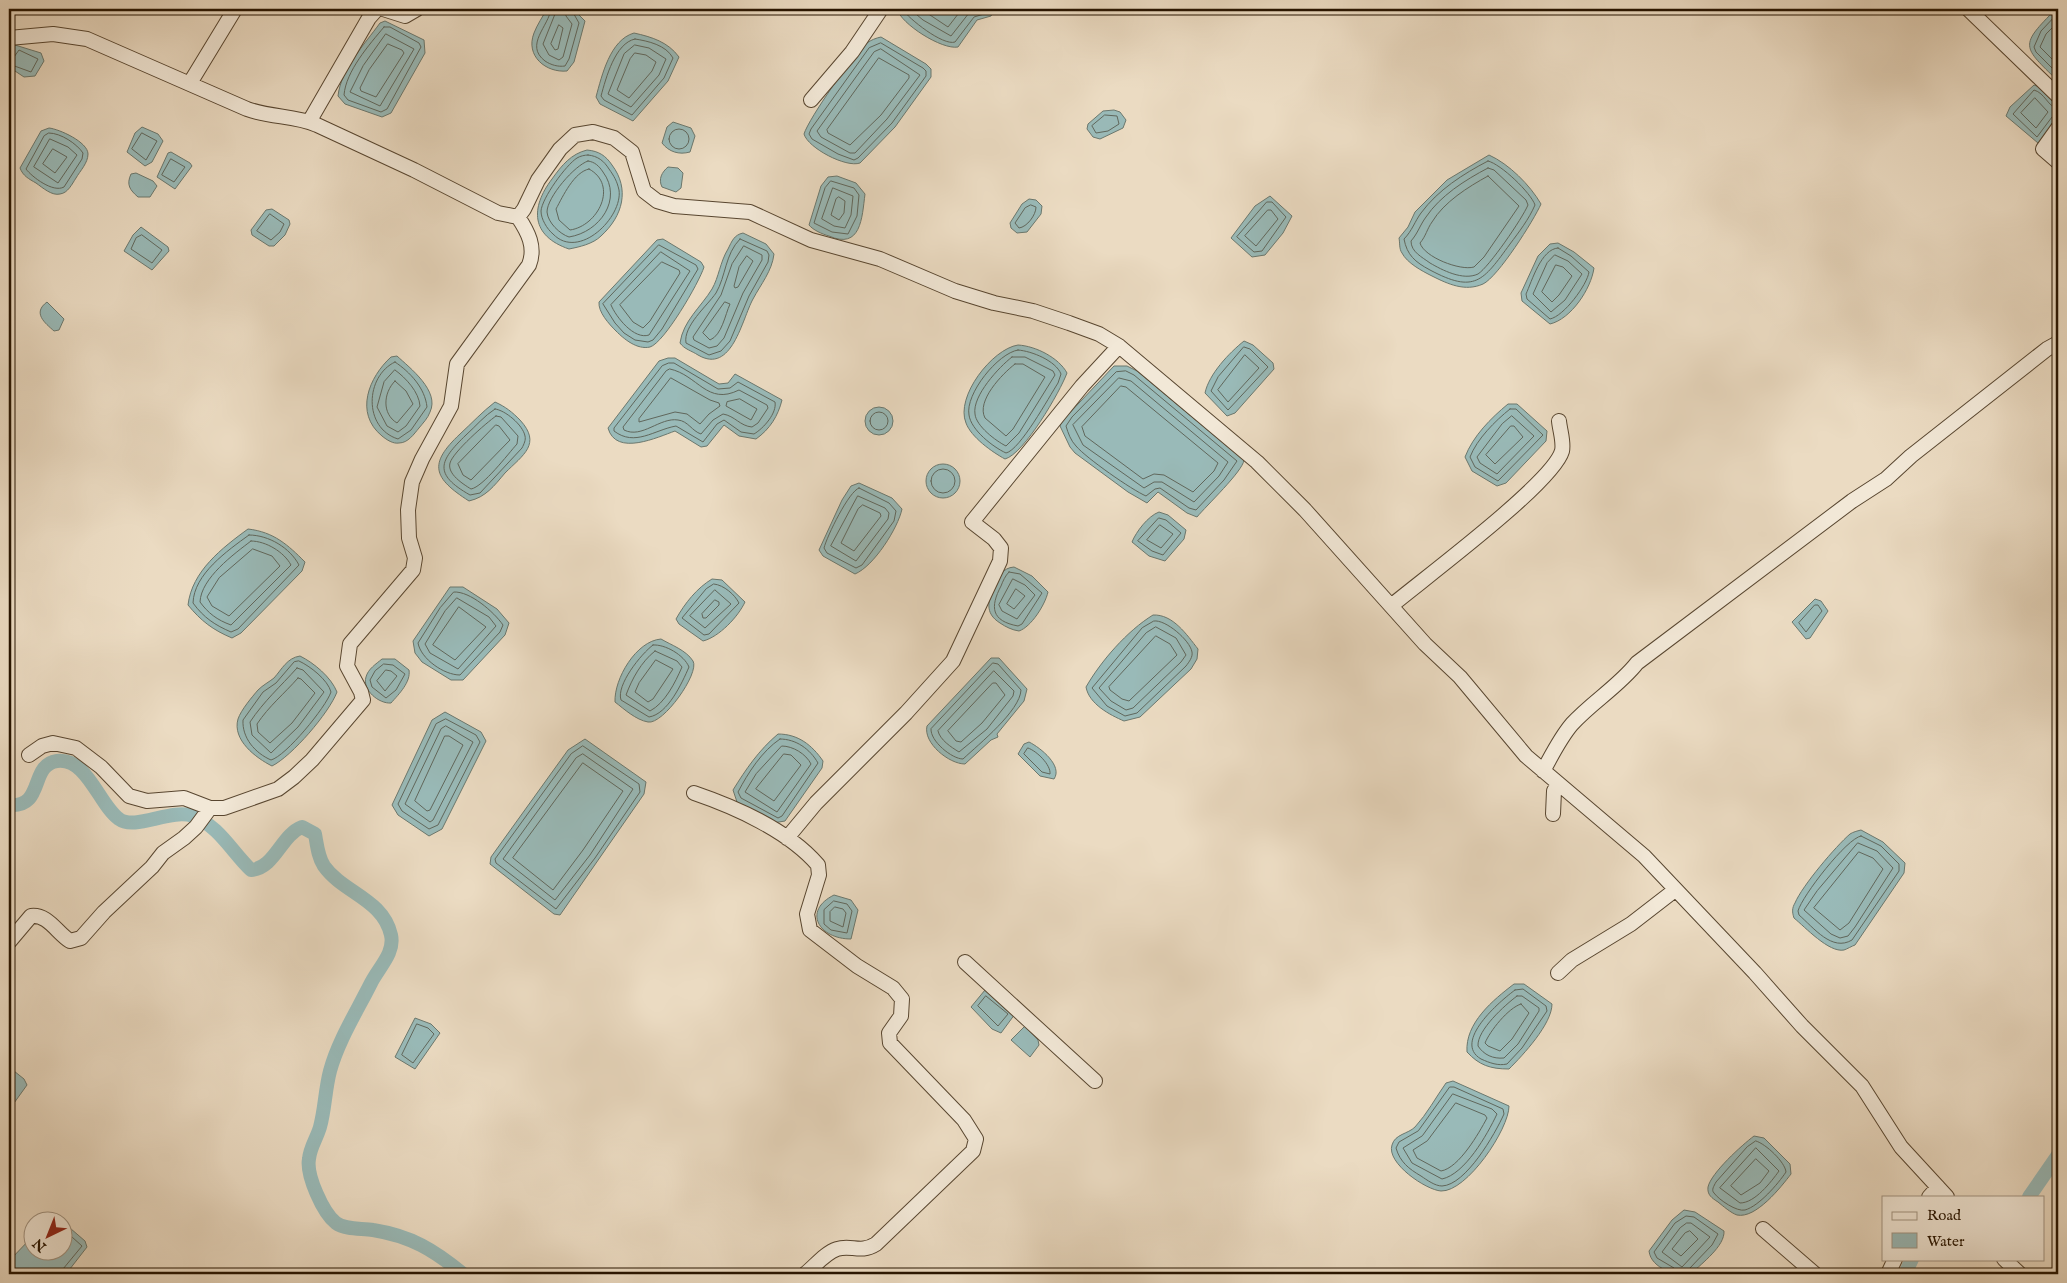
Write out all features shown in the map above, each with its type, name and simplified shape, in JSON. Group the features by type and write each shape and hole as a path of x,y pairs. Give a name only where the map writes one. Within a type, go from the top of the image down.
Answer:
{"street":[{"path":"190,83 235,9"},
{"path":"309,122 348,52 377,9"},
{"path":"383,9 405,16 417,9"},
{"path":"811,100 852,52 881,9"},
{"path":"1968,9 2058,96"},
{"path":"9,38 54,34 74,36 104,45 265,116 309,122 414,170 498,213 518,217"},
{"path":"2058,128 2043,149 2058,162"},
{"path":"518,217 538,180 560,149 575,135 593,132 614,138 632,152 644,191 657,201 674,206 750,212 811,240 880,259 955,291 994,303 1033,311 1069,323 1099,334 1119,346 1257,462 1305,510 1425,644 1460,676 1526,756 1621,835 1675,890 1755,973 1802,1026 1862,1086 1901,1147 1938,1194"},
{"path":"9,942 31,916 37,916 47,921 70,941 81,938 104,912 152,867 163,853 196,827 207,812 278,789 312,760 363,700 361,692 347,666 350,644 413,570 415,558 408,538 408,510 412,482 422,459 451,406 457,364 529,265 532,251 531,241 518,217"},
{"path":"1543,771 1571,725 1628,674 1637,663 1852,501 1886,479 1911,456 2047,349 2058,343"},
{"path":"787,838 816,803 906,713 954,660 1000,561 1001,548 998,543 972,522 993,494 1119,346"},
{"path":"1391,606 1510,509 1544,476 1561,453 1563,445 1558,421"},
{"path":"29,755 42,746 53,743 76,748 101,767 129,796 147,801 184,798 207,812"},
{"path":"1553,814 1554,791 1558,784"},
{"path":"694,792 740,811 787,838 818,865 819,875 807,914 810,930 857,966 892,988 902,999 901,1016 889,1033 890,1043 964,1120 976,1139 973,1151 876,1244 867,1250 839,1248 828,1254 805,1274"},
{"path":"1558,973 1572,960 1631,924 1675,890"},
{"path":"965,962 1032,1021 1095,1081"},
{"path":"1763,1230 1815,1274"},
{"path":"1888,1274 1895,1260"},
{"path":"2005,1260 2020,1274"}],"water":[{"path":"547,9 573,9 585,21 574,62 567,71 559,71 545,66 535,56 532,49 534,33"},
{"path":"897,9 995,9 991,16 977,20 958,47 951,47 923,35 906,22"},
{"path":"2058,9 2058,81 2037,60 2030,46 2031,39 2036,31"},
{"path":"385,21 424,40 425,53 391,113 382,117 345,104 338,96 348,67 380,23"},
{"path":"634,33 659,41 670,47 679,57 668,81 633,121 600,104 596,97 608,59 619,43"},
{"path":"881,37 926,64 931,69 931,77 895,127 860,163 846,163 820,151 812,145 804,134 823,101 852,60 867,43"},
{"path":"15,45 41,53 44,61 35,76 24,77 9,67 12,49"},
{"path":"2034,85 2052,98 2058,113 2055,123 2043,140 2038,143 2006,116 2010,107"},
{"path":"1114,110 1120,112 1126,120 1123,128 1100,139 1093,137 1087,129 1088,124 1103,111"},
{"path":"673,122 691,128 695,136 690,152 675,152 668,149 662,143 667,127"},
{"path":"142,127 158,134 163,141 152,162 145,166 127,152 135,133"},
{"path":"49,128 78,141 87,149 88,154 85,164 68,190 60,194 51,193 26,177 20,168 41,131"},
{"path":"587,150 602,154 612,165 621,183 622,202 615,220 598,239 569,249 547,237 541,229 538,220 538,210 545,190 559,169 572,157"},
{"path":"171,152 192,166 175,189 157,177 168,153"},
{"path":"1489,155 1504,164 1518,176 1541,204 1515,247 1490,279 1476,286 1457,286 1432,276 1411,263 1404,257 1401,251 1399,238 1408,227 1415,212 1447,180"},
{"path":"668,167 678,168 683,173 681,188 676,192 662,187 660,181 661,176"},
{"path":"136,173 153,181 157,186 150,197 138,197 131,190 129,184 131,174"},
{"path":"837,176 856,183 865,194 861,222 854,235 848,239 826,235 809,225 821,186 828,177"},
{"path":"1270,196 1292,216 1283,233 1265,255 1252,257 1231,238 1255,206"},
{"path":"1029,199 1036,200 1042,206 1041,214 1027,232 1017,233 1011,228 1010,223 1022,204"},
{"path":"272,209 289,220 290,224 285,235 274,246 269,246 252,235 251,230 266,210"},
{"path":"141,227 168,247 169,251 152,270 124,251 133,235"},
{"path":"743,233 766,244 774,254 773,260 769,272 753,299 734,342 719,358 710,359 684,347 680,343 682,335 689,321 712,289 732,241 737,235"},
{"path":"663,239 701,262 704,267 688,298 664,335 656,343 645,348 627,340 613,328 602,314 599,302 657,240"},
{"path":"1558,243 1574,252 1594,268 1589,285 1579,302 1565,316 1550,324 1522,301 1521,293 1538,256 1550,244"},
{"path":"47,302 64,319 59,330 54,331 47,325 40,314"},
{"path":"1244,341 1253,345 1273,363 1274,369 1235,413 1227,416 1205,393 1220,364"},
{"path":"1018,345 1039,350 1053,358 1067,373 1057,394 1031,435 1013,455 1005,459 972,434 966,423 964,412 966,400 978,376 997,355 1008,348"},
{"path":"397,356 422,381 431,396 432,404 428,416 413,435 402,443 386,439 373,427 368,417 367,406 368,395 376,375 391,357"},
{"path":"675,358 719,384 728,383 735,374 782,400 776,417 756,439 739,436 724,425 707,446 701,447 675,431 638,443 619,442 612,437 608,428 659,361"},
{"path":"1114,366 1127,366 1137,371 1244,460 1231,480 1197,517 1187,513 1158,492 1147,503 1128,492 1075,453 1070,447 1060,426 1062,421"},
{"path":"495,402 509,410 520,420 526,428 530,443 523,455 493,487 480,497 469,501 457,493 442,478 439,462 450,445"},
{"path":"1508,404 1517,404 1547,431 1546,441 1506,483 1497,486 1472,471 1465,457 1468,449 1483,428"},
{"path":"879,407 889,411 893,421 889,431 879,435 869,431 865,421 869,411"},
{"path":"943,464 955,469 960,481 955,493 943,498 931,493 926,481 931,469"},
{"path":"859,483 892,498 902,509 896,526 884,546 870,563 855,574 823,556 819,550 842,500 851,486"},
{"path":"1159,512 1168,515 1186,530 1184,539 1165,561 1149,556 1132,542 1143,525"},
{"path":"248,529 265,533 280,540 305,562 302,571 241,633 232,638 208,624 188,605 195,581 202,571 219,552"},
{"path":"1014,567 1032,576 1048,592 1037,615 1024,629 1019,631 1007,627 995,619 991,615 989,606 989,601 1000,576 1007,569"},
{"path":"712,579 722,580 745,602 738,614 727,626 703,641 679,624 676,619 692,596"},
{"path":"450,587 463,587 497,609 509,623 505,635 463,680 451,680 422,662 415,653 413,641"},
{"path":"1815,599 1821,601 1828,611 1810,638 1806,639 1792,622"},
{"path":"1153,615 1167,618 1179,626 1198,649 1197,659 1191,669 1140,717 1124,721 1096,704 1091,699 1086,687 1115,647 1134,629"},
{"path":"661,639 690,657 694,667 686,686 671,707 655,721 648,722 635,717 615,702 616,693 623,672 635,654 643,646"},
{"path":"300,656 322,671 331,681 337,692 333,701 309,733 289,753 272,766 253,753 242,741 237,727 239,715 258,690 274,678 288,661"},
{"path":"991,658 999,658 1027,689 1024,701 997,734 998,737 991,740 965,764 959,763 945,756 933,745 927,733 927,726"},
{"path":"382,659 395,659 409,670 406,683 391,703 381,701 372,695 365,682 368,672"},
{"path":"445,712 481,732 486,741 442,829 429,836 398,815 392,805 432,720"},
{"path":"778,734 798,738 809,745 823,761 822,768 785,821 773,823 737,802 733,790 753,760"},
{"path":"585,739 646,782 644,794 560,915 554,914 490,864 491,857 568,750"},
{"path":"1029,742 1045,753 1053,763 1056,769 1054,779 1040,776 1018,754 1024,744"},
{"path":"1861,830 1883,842 1905,863 1904,873 1855,945 1844,950 1838,950 1824,944 1794,918 1793,908 1805,887 1828,857 1850,834"},
{"path":"834,895 851,900 858,910 851,939 840,938 830,934 819,923 817,916 819,909 824,901"},
{"path":"1514,984 1524,984 1552,1004 1551,1012 1536,1039 1509,1069 1491,1067 1476,1060 1467,1052 1468,1041 1475,1022 1482,1013"},
{"path":"989,989 1015,1014 1001,1033 992,1029 971,1007 985,990"},
{"path":"415,1018 431,1024 440,1033 415,1069 395,1057"},
{"path":"1025,1026 1038,1040 1039,1045 1030,1057 1011,1040"},
{"path":"9,1067 24,1079 27,1085 9,1110"},
{"path":"1453,1081 1509,1106 1502,1129 1485,1158 1463,1181 1451,1189 1441,1191 1417,1181 1401,1167 1395,1160 1392,1145 1399,1136 1415,1127 1446,1083"},
{"path":"1754,1136 1764,1138 1790,1164 1791,1174 1775,1194 1760,1207 1744,1215 1737,1215 1712,1198 1708,1192 1708,1187 1710,1181 1721,1167"},
{"path":"1684,1210 1695,1212 1724,1231 1721,1242 1712,1254 1692,1273 1680,1274 1660,1267 1655,1263 1649,1251 1672,1220"},
{"path":"72,1230 85,1241 87,1247 66,1274 16,1274 10,1268 9,1261 22,1247 22,1260 72,1260"}],"waterway":[{"path":"9,805 20,804 28,800 43,770 48,764 57,761 77,766 119,819 126,822 134,822 174,815 184,814 193,816 202,820 218,833 251,870 266,864 289,837 302,827 315,834 319,855 324,866 341,883 371,904 380,913 387,923 392,942 389,954 348,1026 333,1060 320,1127 310,1155 310,1174 316,1193 326,1211 336,1223 349,1228 369,1229 411,1240 432,1251 463,1274"},
{"path":"2030,1196 2058,1155"},
{"path":"1905,1274 1912,1260"}]}
